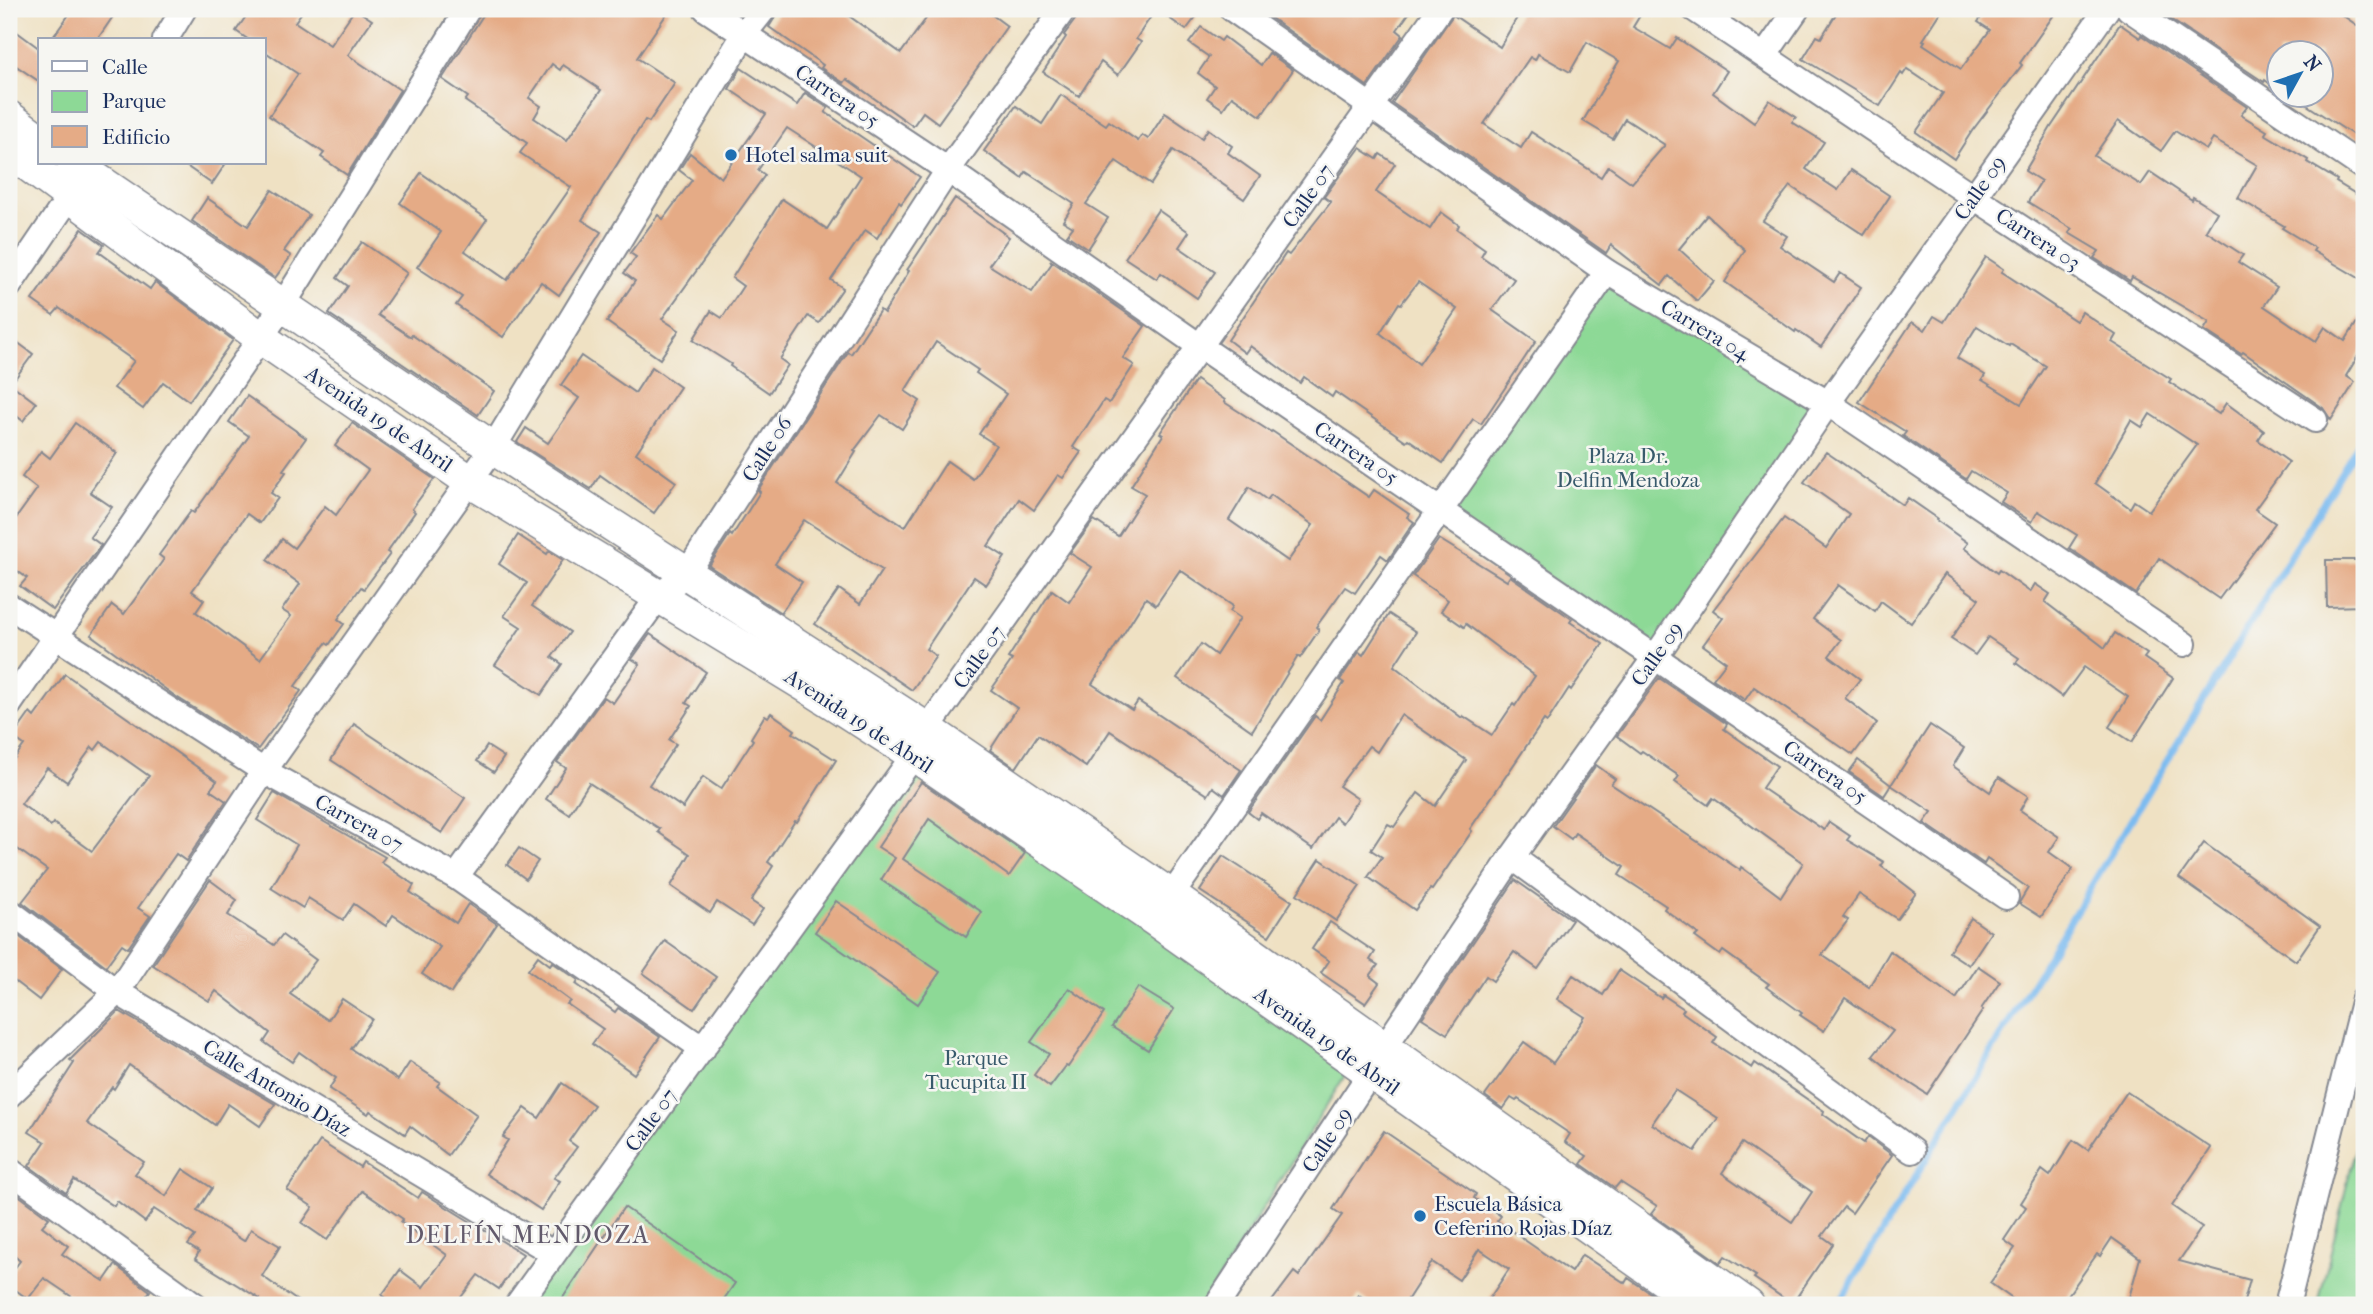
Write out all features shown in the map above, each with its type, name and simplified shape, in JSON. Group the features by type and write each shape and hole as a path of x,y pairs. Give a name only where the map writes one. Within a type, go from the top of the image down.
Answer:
{"street":[{"path":"166,38 184,9"},
{"path":"9,705 283,305 468,9"},
{"name":"Carrera 05","path":"706,9 948,170 1201,347 2006,897"},
{"path":"9,1095 117,992 264,771 471,482 745,33 764,9"},
{"name":"Calle 06","path":"456,877 659,596 687,573 948,170 1064,9"},
{"name":"Carrera 04","path":"1232,9 1607,272 1828,403 2184,644"},
{"name":"Calle 07","path":"517,1305 703,1049 1440,9"},
{"name":"Carrera 03","path":"1694,9 1974,197 2315,420"},
{"path":"1765,55 1797,9"},
{"name":"Calle 09","path":"1217,1305 1512,857 1656,656 1828,403 2107,9"},
{"path":"2129,9 2364,169"},
{"path":"9,117 38,139"},
{"name":"Avenida 19 de Abril","path":"9,151 38,160"},
{"name":"Avenida 19 de Abril","path":"49,164 80,174 687,573 921,742 1163,908 1377,1060 1699,1305"},
{"path":"9,286 80,174"},
{"name":"Avenida 19 de Abril","path":"80,174 261,338 471,482 811,689 921,742"},
{"path":"1163,908 1607,272"},
{"name":"Carrera 07","path":"9,606 54,638 264,771 456,877 703,1049"},
{"path":"1512,857 1912,1151"},
{"name":"Calle Antonio Díaz","path":"9,911 117,992 553,1252"},
{"path":"2287,1305 2364,998"},
{"name":"Avenida 19 de Abril","path":"1377,1060 1748,1305"},
{"path":"9,1170 195,1305"}],"green space":[{"name":"Plaza Dr. Delfin Mendoza","path":"1607,272 1828,403 1656,656 1441,510"},
{"name":"Parque Tucupita II","path":"927,729 1349,1069 1203,1305 519,1305"},
{"path":"2364,1113 2364,1305 2318,1305"}],"building":[{"path":"73,9 118,9 98,38 52,38"},
{"path":"251,9 304,9 295,22 330,45 355,9 372,20 348,55 400,90 347,175 321,157 324,153 269,116 298,74 266,52 266,38 246,38 236,31"},
{"path":"487,9 670,9 637,58 675,83 649,122 645,120 582,220 601,232 559,295 541,282 503,337 456,305 462,297 417,267 441,232 400,203 421,173 487,219 465,251 507,280 571,187 520,153 527,143 465,101 468,97 442,79","holes":["552,64 560,70 563,65 601,90 567,140 534,118 541,106 529,98"]},
{"path":"780,9 839,9 901,53 933,9 984,9 1007,26 938,123 923,112 913,126 847,79 844,83 821,68 823,65 769,27"},
{"path":"1083,9 1156,9 1136,39 1141,42 1118,75 1101,62 1079,96 1043,72 1066,37 1064,35"},
{"path":"1156,9 1202,9 1186,30"},
{"path":"1258,9 1412,9 1397,30 1403,35 1367,86"},
{"path":"1522,9 1644,9 1633,27 1670,49 1677,38 1727,71 1713,93 1754,123 1769,100 1796,117 1792,122 1824,142 1806,169 1838,190 1851,170 1890,196 1864,235 1790,186 1763,221 1787,236 1780,246 1834,282 1840,273 1861,287 1821,347 1796,330 1795,332 1725,282 1745,250 1707,215 1679,249 1714,281 1697,301 1669,276 1662,285 1611,245 1606,253 1392,103 1453,15 1500,47","holes":["1587,42 1619,61 1583,121 1613,139 1625,119 1665,145 1632,183 1608,166 1601,177 1531,132 1521,148 1484,124 1530,57 1535,60 1538,54 1570,72"]},
{"path":"1839,9 1943,9 1923,44 1961,69 1990,30 1978,22 1987,9 2058,9 2020,63 2022,65 1954,159 1916,132 1943,93 1907,69 1903,75 1901,73 1880,106 1803,59 1817,36 1821,38"},
{"path":"2333,9 2364,30 2364,142 2312,108 2334,108 2334,38 2264,38 2264,82 2158,11"},
{"path":"2120,24 2140,38 2141,35 2247,107 2241,115 2267,131 2265,134 2364,199 2364,281 2313,251 2315,248 2282,228 2284,226 2238,198 2257,165 2213,139 2206,150 2175,131 2161,151 2118,121 2094,156 2141,185 2150,172 2192,200 2193,197 2217,212 2206,231 2243,255 2238,262 2277,287 2264,306 2316,341 2325,327 2345,341 2364,311 2364,346 2346,376 2355,382 2331,420 2323,408 2243,352 2241,354 2204,330 2209,322 2132,277 2130,281 2094,258 2099,251 2069,233 2072,229 2028,202 2041,181 2025,171"},
{"path":"9,26 38,48 38,81 9,61"},
{"path":"1201,27 1221,41 1224,37 1261,65 1269,53 1293,70 1261,116 1232,96 1223,109 1207,98 1215,86 1198,73 1209,57 1189,43"},
{"path":"741,68 797,105 805,93 828,108 825,112 920,177 901,204 899,202 877,238 865,230 831,280 843,288 819,323 808,316 780,359 788,365 769,393 693,340 711,311 722,318 743,286 732,278 782,199 827,229 861,176 787,128 758,170 765,175 662,319 679,330 660,359 607,322 635,281 624,273 636,257 630,253 658,215 663,219 692,180 679,170 690,153 721,178 766,114 729,89"},
{"path":"1061,95 1106,125 1109,121 1138,141 1142,135 1148,139 1165,113 1202,138 1208,129 1232,146 1228,153 1260,176 1244,199 1173,150 1151,184 1116,161 1086,204 1108,218 1088,249 1067,235 1073,227 1063,221 1074,204 1026,172 1022,178 984,151 1016,106 1042,124"},
{"path":"1360,148 1377,159 1380,154 1395,164 1376,192 1430,229 1441,212 1459,225 1457,229 1485,249 1481,256 1514,279 1492,310 1536,341 1481,424 1473,419 1443,463 1335,392 1332,397 1304,377 1300,383 1250,346 1245,353 1228,340 1286,253 1289,255 1331,202 1324,197","holes":["1418,282 1457,309 1419,364 1380,333 1399,303 1401,304"]},
{"path":"183,164 225,164 212,184"},
{"path":"272,190 309,215 284,251 291,256 275,278 192,221 207,198 248,226"},
{"path":"955,198 1009,237 989,265 1032,292 1052,263 1050,260 1145,326 1123,358 1134,365 1109,403 1104,400 1073,447 1081,452 1063,478 1058,475 1034,510 1019,499 988,546 1005,557 986,585 974,577 926,649 936,656 912,690 815,624 839,589 860,604 882,570 804,520 775,564 802,582 781,613 709,566 730,534 732,536 760,492 758,490 848,352 851,354 880,310 884,313 909,271 907,270","holes":["936,342 978,370 976,373 1006,394 979,434 996,445 973,479 947,461 905,527 837,483 856,452 854,451 881,415 902,429 920,401 905,391"]},
{"path":"1158,210 1189,232 1179,247 1215,272 1197,298 1161,273 1157,279 1125,258"},
{"path":"82,229 104,245 99,252 150,289 155,282 233,340 189,401 163,382 143,409 114,388 134,361 59,308 53,315 32,300"},
{"path":"362,242 407,273 378,315 494,391 478,415 329,314 348,286 337,278"},
{"path":"1986,257 2004,269 2002,272 2076,321 2082,312 2116,335 2112,342 2171,379 2169,382 2219,414 2226,403 2264,431 2258,440 2289,462 2255,509 2275,523 2219,599 2159,558 2136,594 2069,548 2077,535 2038,511 2032,522 2001,502 2007,493 1971,471 1966,479 1903,436 1906,432 1859,402 1912,322 1925,330 1934,316 1944,322","holes":["1977,326 2046,366 2021,404 1982,380 1985,375 1957,358","2150,414 2197,445 2149,511 2134,501 2130,508 2095,483 2131,420 2142,427"]},
{"path":"9,336 33,354 11,384 36,403 23,421 9,410"},
{"path":"581,356 635,393 652,367 680,387 636,453 676,482 654,513 600,475 591,489 517,442 526,428 548,443 579,398 561,385"},
{"path":"1196,380 1225,400 1224,402 1369,497 1374,490 1409,514 1407,517 1414,522 1388,560 1381,555 1355,593 1345,587 1316,627 1319,630 1300,658 1298,656 1252,731 1177,678 1201,644 1216,655 1240,618 1230,611 1233,606 1180,570 1156,605 1146,598 1092,684 1132,710 1138,701 1241,770 1224,795 1213,787 1208,795 1110,731 1086,767 1038,735 1016,768 990,750 1017,708 991,690 1012,660 1008,658 1052,590 1069,602 1092,567 1070,553 1094,520 1118,536 1145,494 1131,486 1163,435 1160,433","holes":["1249,487 1267,500 1271,495 1313,525 1288,561 1229,520"]},
{"path":"247,396 306,438 283,470 286,472 271,493 278,498 260,523 247,514 192,591 204,600 196,612 260,659 291,616 282,610 300,584 267,560 282,539 294,548 325,506 336,515 368,470 335,446 352,423 434,479 412,509 415,512 387,552 390,554 338,619 344,624 329,645 326,643 295,686 301,691 258,749 175,696 91,635 112,605 124,614 164,559 159,555 191,511 194,513 249,436 229,422"},
{"path":"75,423 117,453 90,492 112,507 90,537 101,545 53,610 20,586 27,578 9,565 9,528 37,489 22,477 41,451 50,458"},
{"path":"1826,452 1903,505 1908,498 1937,518 1936,520 1968,543 1964,548 1997,573 1999,570 2030,592 2035,584 2050,594 2045,602 2105,648 2115,633 2147,654 2144,658 2173,678 2132,742 2109,727 2128,697 2084,667 2062,697 2016,663 2019,658 1988,637 1975,655 1951,639 1979,599 1945,574 1911,623 1881,601 1875,611 1838,585 1813,619 1841,640 1829,656 1860,679 1845,698 1877,723 1853,755 1754,687 1745,700 1713,679 1726,662 1703,645 1723,618 1713,610 1784,518 1826,548 1849,514 1804,482"},
{"path":"518,535 547,554 549,551 563,560 532,606 570,632 552,657 562,664 541,695 495,665 521,627 504,616 527,583 499,564"},
{"path":"1439,539 1507,581 1510,576 1603,644 1547,722 1544,720 1432,890 1430,889 1415,910 1368,877 1382,857 1371,850 1388,824 1394,827 1418,793 1435,806 1466,760 1401,715 1377,752 1369,746 1339,786 1358,799 1342,823 1335,817 1313,849 1261,813 1257,819 1248,812 1315,716 1320,720 1344,683 1340,680 1359,652 1363,655 1389,614 1416,632 1394,666 1462,718 1463,716 1492,735 1513,704 1515,706 1535,676 1466,624 1464,627 1441,611 1448,600 1413,576"},
{"path":"2326,560 2363,560 2364,606 2327,607"},
{"path":"650,634 706,672 686,703 691,706 669,740 676,744 649,785 683,808 703,777 721,789 753,740 751,738 765,715 768,717 771,713 795,730 793,733 836,760 768,862 773,866 751,901 763,909 752,925 717,902 710,913 671,886 690,854 658,832 660,829 589,783 569,814 546,799 566,768 557,762 604,697 613,703 640,664 632,659"},
{"path":"65,674 217,781 210,790 226,801 186,861 176,854 138,908 150,916 128,948 122,944 106,966 22,902 47,870 9,843 9,766 24,745 13,737 30,713 34,717","holes":["101,742 149,776 92,851 21,804 47,768 67,782 92,747 95,750"]},
{"path":"1659,678 1727,724 1724,729 1777,766 1762,788 1824,830 1829,822 1850,836 1847,840 1884,862 1881,866 1916,893 1897,919 1859,894 1843,917 1848,920 1822,955 1869,987 1890,951 1956,999 1978,966 2000,981 1927,1094 1873,1056 1893,1031 1845,998 1824,1031 1766,987 1769,984 1723,951 1720,955 1695,937 1698,934 1664,909 1666,906 1619,875 1624,867 1575,833 1571,839 1553,826 1596,765 1615,779 1611,784 1740,870 1741,867 1781,897 1803,863 1713,798 1708,805 1675,782 1679,776 1617,736"},
{"path":"354,724 465,798 442,833 331,760"},
{"path":"1930,725 1964,748 1953,766 1990,792 1999,777 2028,796 2020,810 2059,837 2049,852 2073,869 2041,917 2019,903 2028,888 1987,859 1984,864 1924,823 1932,812 1891,785"},
{"path":"487,746 504,757 494,772 477,761"},
{"path":"1858,760 1891,785 1884,796 1849,772"},
{"path":"921,782 1025,853 1009,876 929,819 903,859 982,912 966,937 881,880 895,858 878,847"},
{"path":"274,793 385,857 381,862 414,885 410,892 456,923 468,904 497,924 451,993 422,974 440,947 393,915 386,926 354,904 343,920 308,898 303,908 271,888 297,845 257,820"},
{"path":"2204,843 2320,926 2296,961 2179,878"},
{"path":"519,848 538,861 526,879 507,865"},
{"path":"1223,856 1292,901 1269,936 1200,891"},
{"path":"1320,859 1360,886 1336,921 1297,894"},
{"path":"210,880 237,900 228,915 274,945 282,935 316,960 290,994 328,1020 342,999 372,1019 351,1049 398,1080 410,1062 440,1082 437,1086 477,1115 448,1155 410,1126 405,1134 329,1089 336,1078 299,1052 292,1062 264,1042 270,1033 216,991 209,1001 153,965"},
{"path":"1515,880 1572,920 1538,969 1514,952 1493,981 1486,976 1447,1034 1422,1018"},
{"path":"836,901 940,972 918,1004 815,932"},
{"path":"1971,918 1991,932 1969,965 1949,952"},
{"path":"1330,922 1375,952 1370,960 1378,965 1370,976 1379,983 1365,1003 1321,973 1329,961 1312,949"},
{"path":"13,932 62,969 39,1000 9,977 9,938"},
{"path":"665,941 716,977 694,1009 643,973"},
{"path":"538,956 578,980 576,984 615,1012 618,1008 660,1037 634,1074 592,1044 603,1029 567,1004 570,1001 528,970"},
{"path":"1619,970 1661,998 1663,995 1684,1009 1682,1012 1717,1037 1713,1043 1752,1068 1755,1063 1824,1111 1823,1114 1864,1143 1868,1137 1892,1155 1852,1213 1844,1207 1822,1236 1833,1244 1792,1304 1725,1256 1720,1263 1651,1214 1657,1206 1620,1182 1615,1188 1581,1164 1587,1156 1565,1142 1570,1134 1518,1099 1516,1101 1511,1098 1503,1109 1485,1096 1524,1042 1553,1063 1585,1017 1557,999 1573,975 1603,995","holes":["1675,1090 1718,1118 1695,1151 1652,1124","1742,1143 1812,1192 1792,1222 1722,1173"]},
{"path":"1138,987 1174,1009 1148,1050 1112,1027"},
{"path":"1069,988 1104,1013 1068,1067 1066,1066 1050,1087 1034,1075 1049,1054 1031,1042"},
{"path":"119,1011 275,1104 260,1126 228,1104 215,1125 129,1065 87,1123 144,1162 135,1174 166,1196 183,1169 212,1188 197,1211 244,1241 251,1229 280,1246 262,1276 303,1305 256,1305 260,1299 195,1259 199,1252 188,1245 195,1236 154,1209 145,1222 117,1201 114,1206 74,1180 66,1193 29,1166 45,1142 29,1132 74,1063 70,1060"},
{"path":"562,1083 594,1105 569,1141 577,1147 554,1178 560,1181 541,1210 486,1174 508,1140 503,1137 525,1108 539,1118"},
{"path":"2127,1092 2211,1148 2172,1206 2202,1227 2179,1261 2250,1280 2243,1305 2127,1305 2140,1258 2112,1238 2100,1256 2097,1254 2061,1305 2021,1305 1990,1283 2015,1248 2004,1240 2026,1207 2021,1203 2042,1170 2050,1176 2073,1140 2088,1150"},
{"path":"1384,1131 1476,1194 1474,1198 1501,1216 1497,1221 1571,1272 1582,1255 1625,1283 1628,1278 1668,1305 1485,1305 1509,1269 1479,1249 1459,1280 1432,1262 1404,1305 1373,1305 1359,1295 1352,1305 1269,1305 1294,1272 1299,1276 1342,1215 1333,1209"},
{"path":"320,1141 360,1167 363,1162 418,1198 422,1192 523,1254 499,1289 478,1275 455,1305 396,1305 382,1295 400,1270 423,1287 447,1255 401,1222 403,1219 362,1191 327,1240 302,1223 313,1207 287,1190"},
{"path":"13,1191 49,1218 42,1226 68,1246 62,1254 104,1281 115,1265 150,1291 140,1305 84,1305 44,1278 28,1299 9,1285 9,1276 20,1261 9,1251 9,1197"},
{"path":"624,1207 735,1283 720,1305 558,1305"}],"waterway":[{"path":"1838,1305 2364,435"}],"place":[{"name":"Hotel salma suit","path":"731,155"},
{"name":"Escuela Básica Ceferino Rojas Díaz","path":"1420,1216"}],"district":[{"name":"DELFÍN MENDOZA","path":"528,1235"}]}
